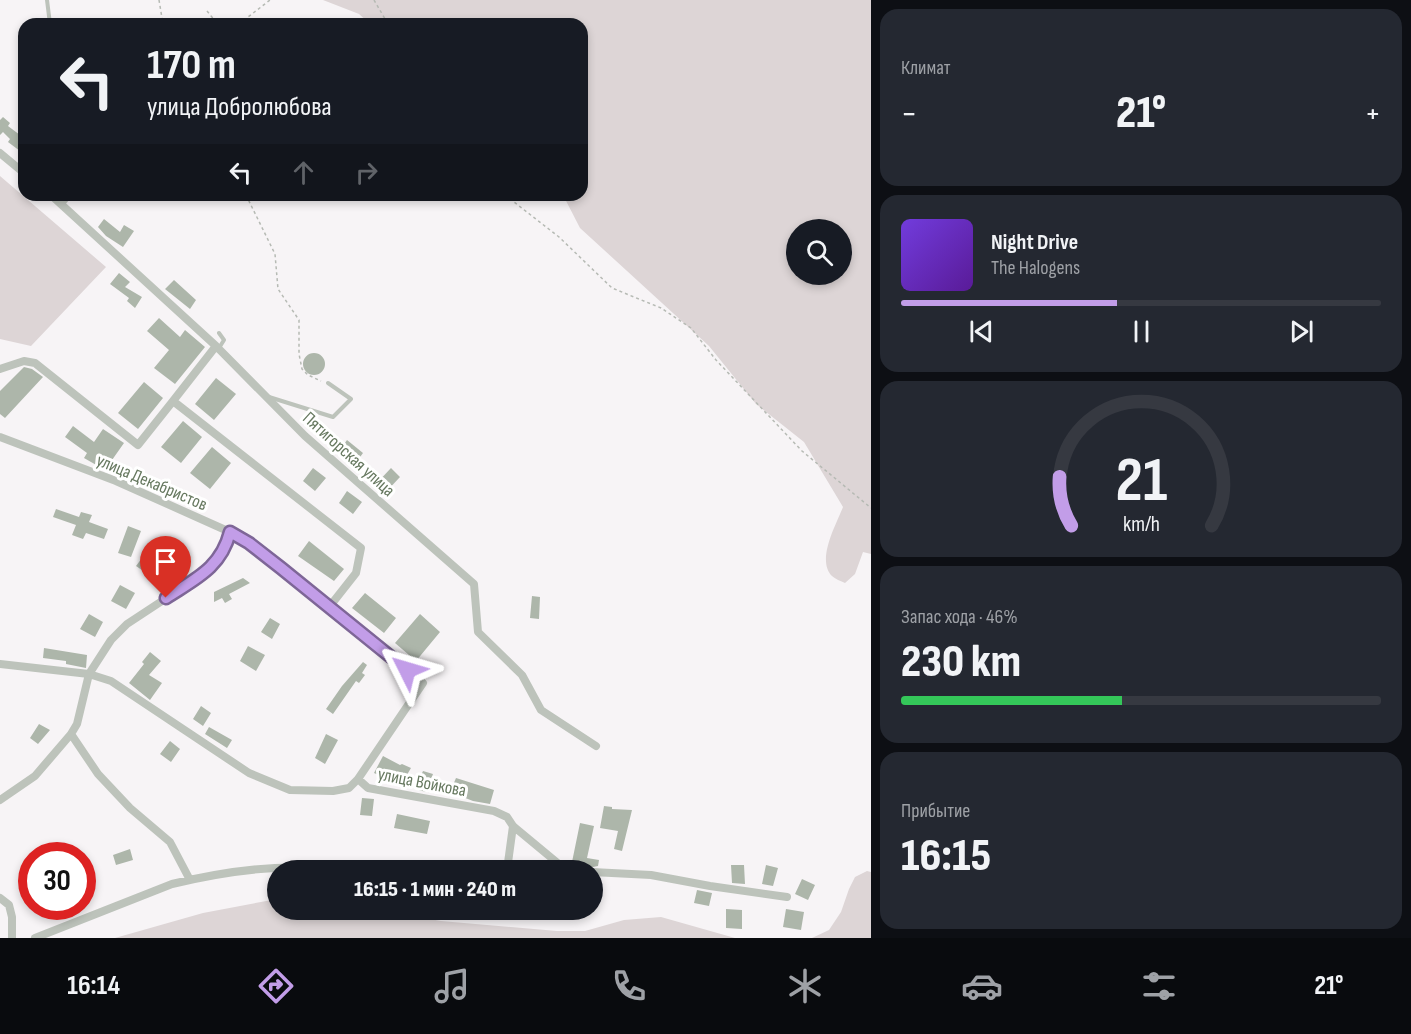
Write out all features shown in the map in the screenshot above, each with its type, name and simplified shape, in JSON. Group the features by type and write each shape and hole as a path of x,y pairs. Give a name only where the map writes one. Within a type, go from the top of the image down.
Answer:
{"street":[{"path":"0,153 18,168"},
{"name":"Пятигорская улица","path":"58,201 217,347 305,436 474,584 478,632 522,675 541,710 596,746"},
{"path":"0,369 24,361 35,363 138,445 217,347"},
{"path":"174,401 361,548 356,573 330,606"},
{"name":"улица Декабристов","path":"0,437 116,481 230,532 249,543 423,683"},
{"path":"0,800 35,776 71,734 77,724 88,674 111,640 127,624 206,572 226,548 230,532"},
{"path":"0,664 88,674 111,681 249,773 290,790 333,791 349,788 358,779"},
{"name":"улица Войкова","path":"423,683 358,779 368,788 494,811 507,817 513,826 554,860"},
{"path":"71,734 99,774 122,800 170,842 189,880"},
{"path":"508,860 513,826"},
{"path":"35,938 172,884 252,870 267,870"},
{"path":"603,873 651,875 787,897"},
{"path":"0,898 9,905 12,917 12,938"}],"lane":[{"path":"47,0 49,18"},
{"path":"63,205 66,201"},
{"path":"217,347 224,340 219,333"},
{"path":"265,396 333,417 351,399 328,383"}],"path":[{"path":"159,0 162,18"},
{"path":"247,18 270,0"},
{"path":"374,0 384,18"},
{"path":"207,11 213,18"},
{"path":"249,201 275,254 278,289 299,320 299,354 302,369 308,375 328,383"},
{"path":"513,201 560,237 612,288 661,308 691,328 716,360 802,451 871,508"}],"shaded area":[{"path":"323,0 871,0 871,554 863,552 855,574 845,583 832,576 826,561 829,542 843,507 804,442 756,404 709,346 580,228 566,201 588,201 588,18 363,18 359,14"},
{"path":"0,176 18,191 18,201 29,201 106,267 31,346 0,339"},
{"path":"867,871 871,872 871,938 812,938 829,930 841,912 855,877"},
{"path":"267,901 267,920 436,920 557,931 585,931 624,920 661,917 735,938 115,938 203,913"}],"building":[{"path":"3,117 10,123 8,126 18,134 18,150 8,142 10,139 3,132 0,135 0,120"},
{"path":"104,219 120,232 124,225 134,231 123,247 106,236 98,227"},
{"path":"119,273 130,282 125,287 142,297 135,308 127,301 129,298 110,284"},
{"path":"174,280 196,300 190,309 165,289"},
{"path":"159,318 180,337 185,330 205,347 175,384 154,368 169,350 147,331"},
{"path":"314,353 322,356 325,364 322,372 314,375 306,372 303,364 306,356"},
{"path":"24,367 32,369 43,377 5,418 0,414 0,391"},
{"path":"216,378 236,394 214,420 195,404"},
{"path":"144,382 163,398 138,429 118,413"},
{"path":"183,421 202,437 181,463 161,447"},
{"path":"73,426 94,442 103,429 124,443 105,470 84,458 87,453 65,437"},
{"path":"347,440 363,453 355,464 339,451"},
{"path":"212,447 231,463 210,489 190,473"},
{"path":"313,468 326,478 315,491 303,481"},
{"path":"391,468 400,477 385,493 376,484"},
{"path":"347,491 362,502 353,514 339,503"},
{"path":"56,509 79,517 81,512 92,515 89,522 108,529 104,539 86,533 83,539 72,535 76,525 53,517"},
{"path":"128,526 141,531 131,557 118,553"},
{"path":"309,541 344,569 334,581 298,556"},
{"path":"148,550 157,556 154,561 166,570 158,581 136,566"},
{"path":"243,578 250,583 229,594 232,599 225,603 222,598 214,602 214,592"},
{"path":"120,585 135,593 126,609 111,601"},
{"path":"365,593 396,618 384,633 352,608"},
{"path":"532,596 540,597 539,619 530,618"},
{"path":"89,614 103,622 95,637 80,629"},
{"path":"420,614 440,632 416,661 395,643"},
{"path":"270,618 280,624 272,639 261,632"},
{"path":"248,646 265,655 256,671 240,661"},
{"path":"44,648 87,655 86,668 66,664 66,661 43,658"},
{"path":"150,652 161,661 149,675 162,683 150,700 129,683"},
{"path":"363,662 367,665 362,673 365,675 359,683 356,681 333,714 326,709"},
{"path":"201,706 211,713 203,726 193,719"},
{"path":"39,724 50,730 38,744 30,738"},
{"path":"209,727 232,740 227,748 205,734"},
{"path":"326,734 338,740 325,764 315,758"},
{"path":"170,741 180,749 171,762 160,754"},
{"path":"383,756 411,768 401,785 374,773"},
{"path":"423,771 433,774 426,792 415,789"},
{"path":"456,778 494,790 490,804 473,801 450,792"},
{"path":"362,798 374,799 372,816 360,815"},
{"path":"604,806 612,807 612,809 632,810 622,851 614,849 618,831 600,828"},
{"path":"397,814 430,821 427,834 394,828"},
{"path":"580,823 594,826 587,858 599,860 572,860"},
{"path":"130,849 133,860 116,865 113,855"},
{"path":"731,865 744,865 745,884 732,883"},
{"path":"766,865 778,868 773,886 762,884"},
{"path":"802,879 815,885 808,900 795,894"},
{"path":"697,890 712,893 709,906 694,903"},
{"path":"726,909 742,910 742,929 726,928"},
{"path":"786,909 804,912 801,930 783,927"}],"route":[{"path":"166,598 206,572 219,559 226,548 230,532 249,543 330,606 407,670"}]}
